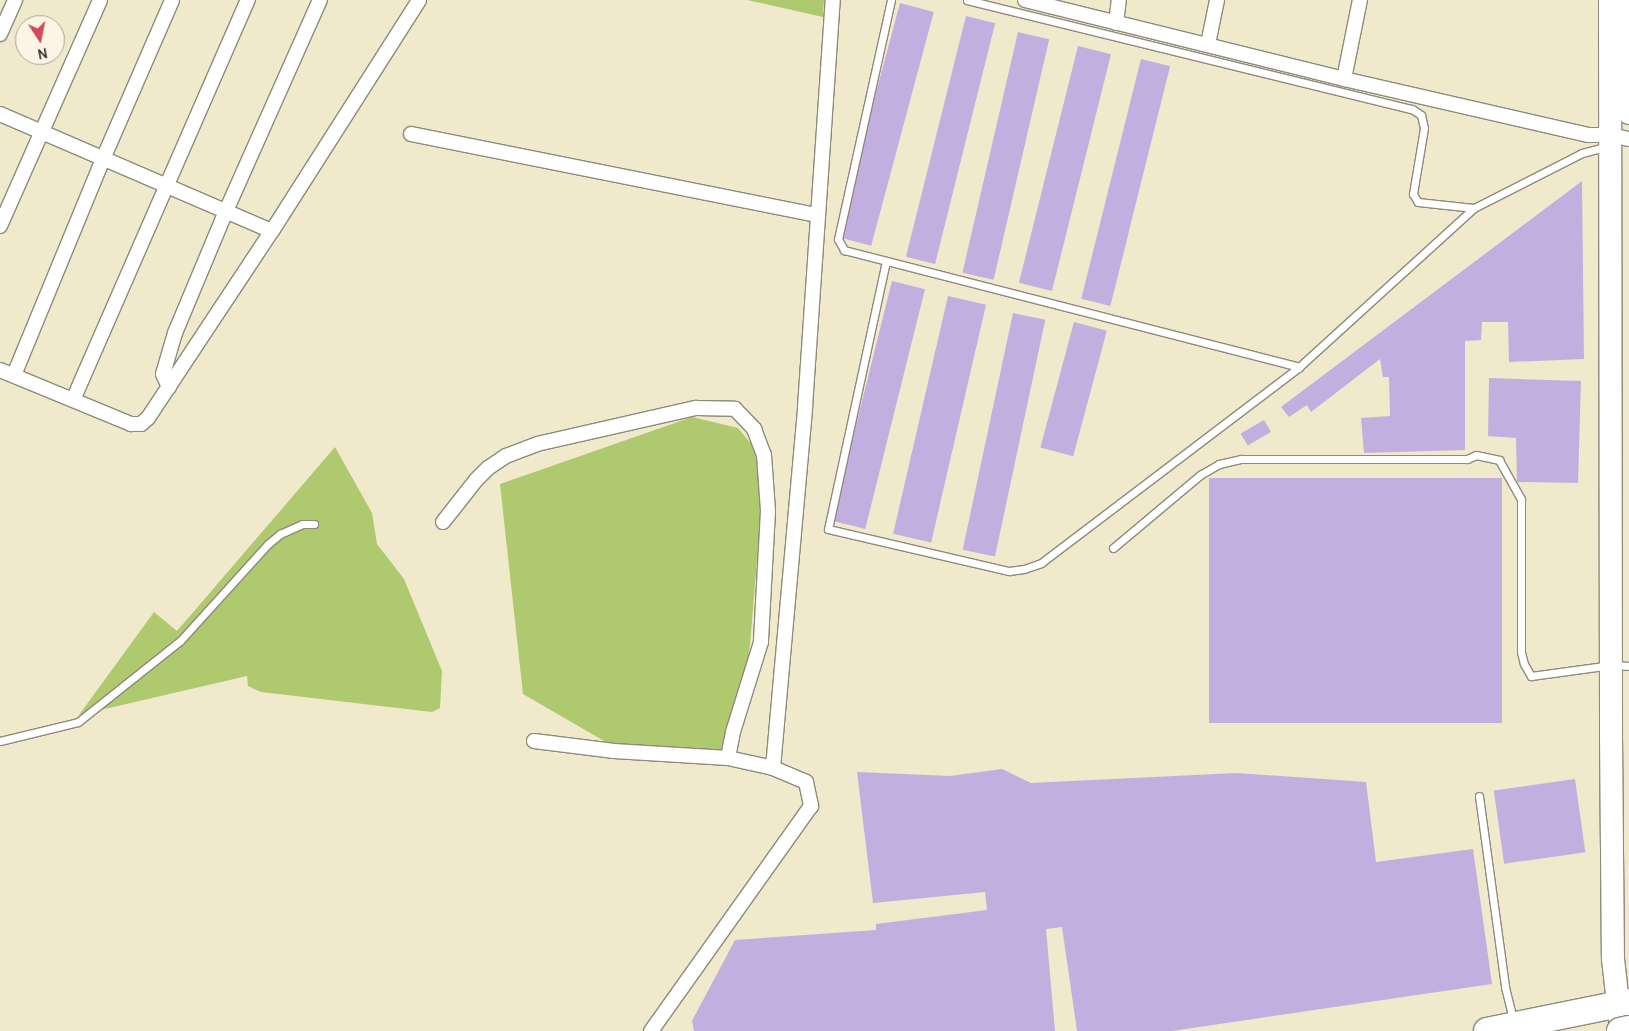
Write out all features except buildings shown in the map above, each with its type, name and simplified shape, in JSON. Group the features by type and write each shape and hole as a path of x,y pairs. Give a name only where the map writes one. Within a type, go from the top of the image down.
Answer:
{"highway":[{"path":"1487,1031 1623,1003"},
{"path":"1621,1031 1629,1029"}],"main road":[{"path":"1610,0 1617,140 1620,665 1613,959 1623,1003 1621,1031"},
{"path":"1628,0 1629,113"}],"street":[{"path":"0,34 14,0"},
{"path":"0,226 100,0"},
{"path":"14,375 103,159 172,0"},
{"path":"73,400 248,0"},
{"path":"169,387 163,374 175,333 226,211 320,0"},
{"path":"774,768 804,417 833,0"},
{"path":"1025,0 1344,79 1588,136 1617,140"},
{"path":"1116,23 1119,0"},
{"path":"1208,44 1216,0"},
{"path":"1344,79 1360,0"},
{"path":"0,370 131,424 140,424 148,418 272,231 414,1"},
{"path":"0,114 272,231"},
{"path":"411,134 817,215"},
{"path":"443,522 476,480 488,468 506,456 537,444 696,408 735,409 754,430 764,454 768,511 761,642 733,732 728,758"},
{"path":"534,741 614,751 728,758 774,768 806,782 811,806 651,1031"}],"lane":[{"path":"891,0 838,240 844,250 1299,367"},
{"path":"967,0 1412,109 1422,116 1424,128 1413,194 1418,202 1474,208"},
{"path":"886,261 828,530 1009,570 1024,569 1041,563 1299,367 1474,208 1582,153 1617,140"},
{"path":"1114,548 1200,475 1218,464 1241,459 1467,459 1476,455 1499,460 1521,499 1521,652 1524,664 1531,676 1620,665"},
{"path":"0,741 78,722 180,641 268,544 280,534 302,524 314,524"},
{"path":"1479,796 1505,987 1514,1026"}],"green space":[{"path":"747,0 824,0 823,17"},
{"path":"692,417 738,428 758,452 761,512 750,645 733,757 618,749 523,694 500,484"},
{"path":"335,447 372,513 377,544 404,579 442,671 440,708 432,712 261,692 248,686 247,676 79,715 154,612 177,631"}]}
